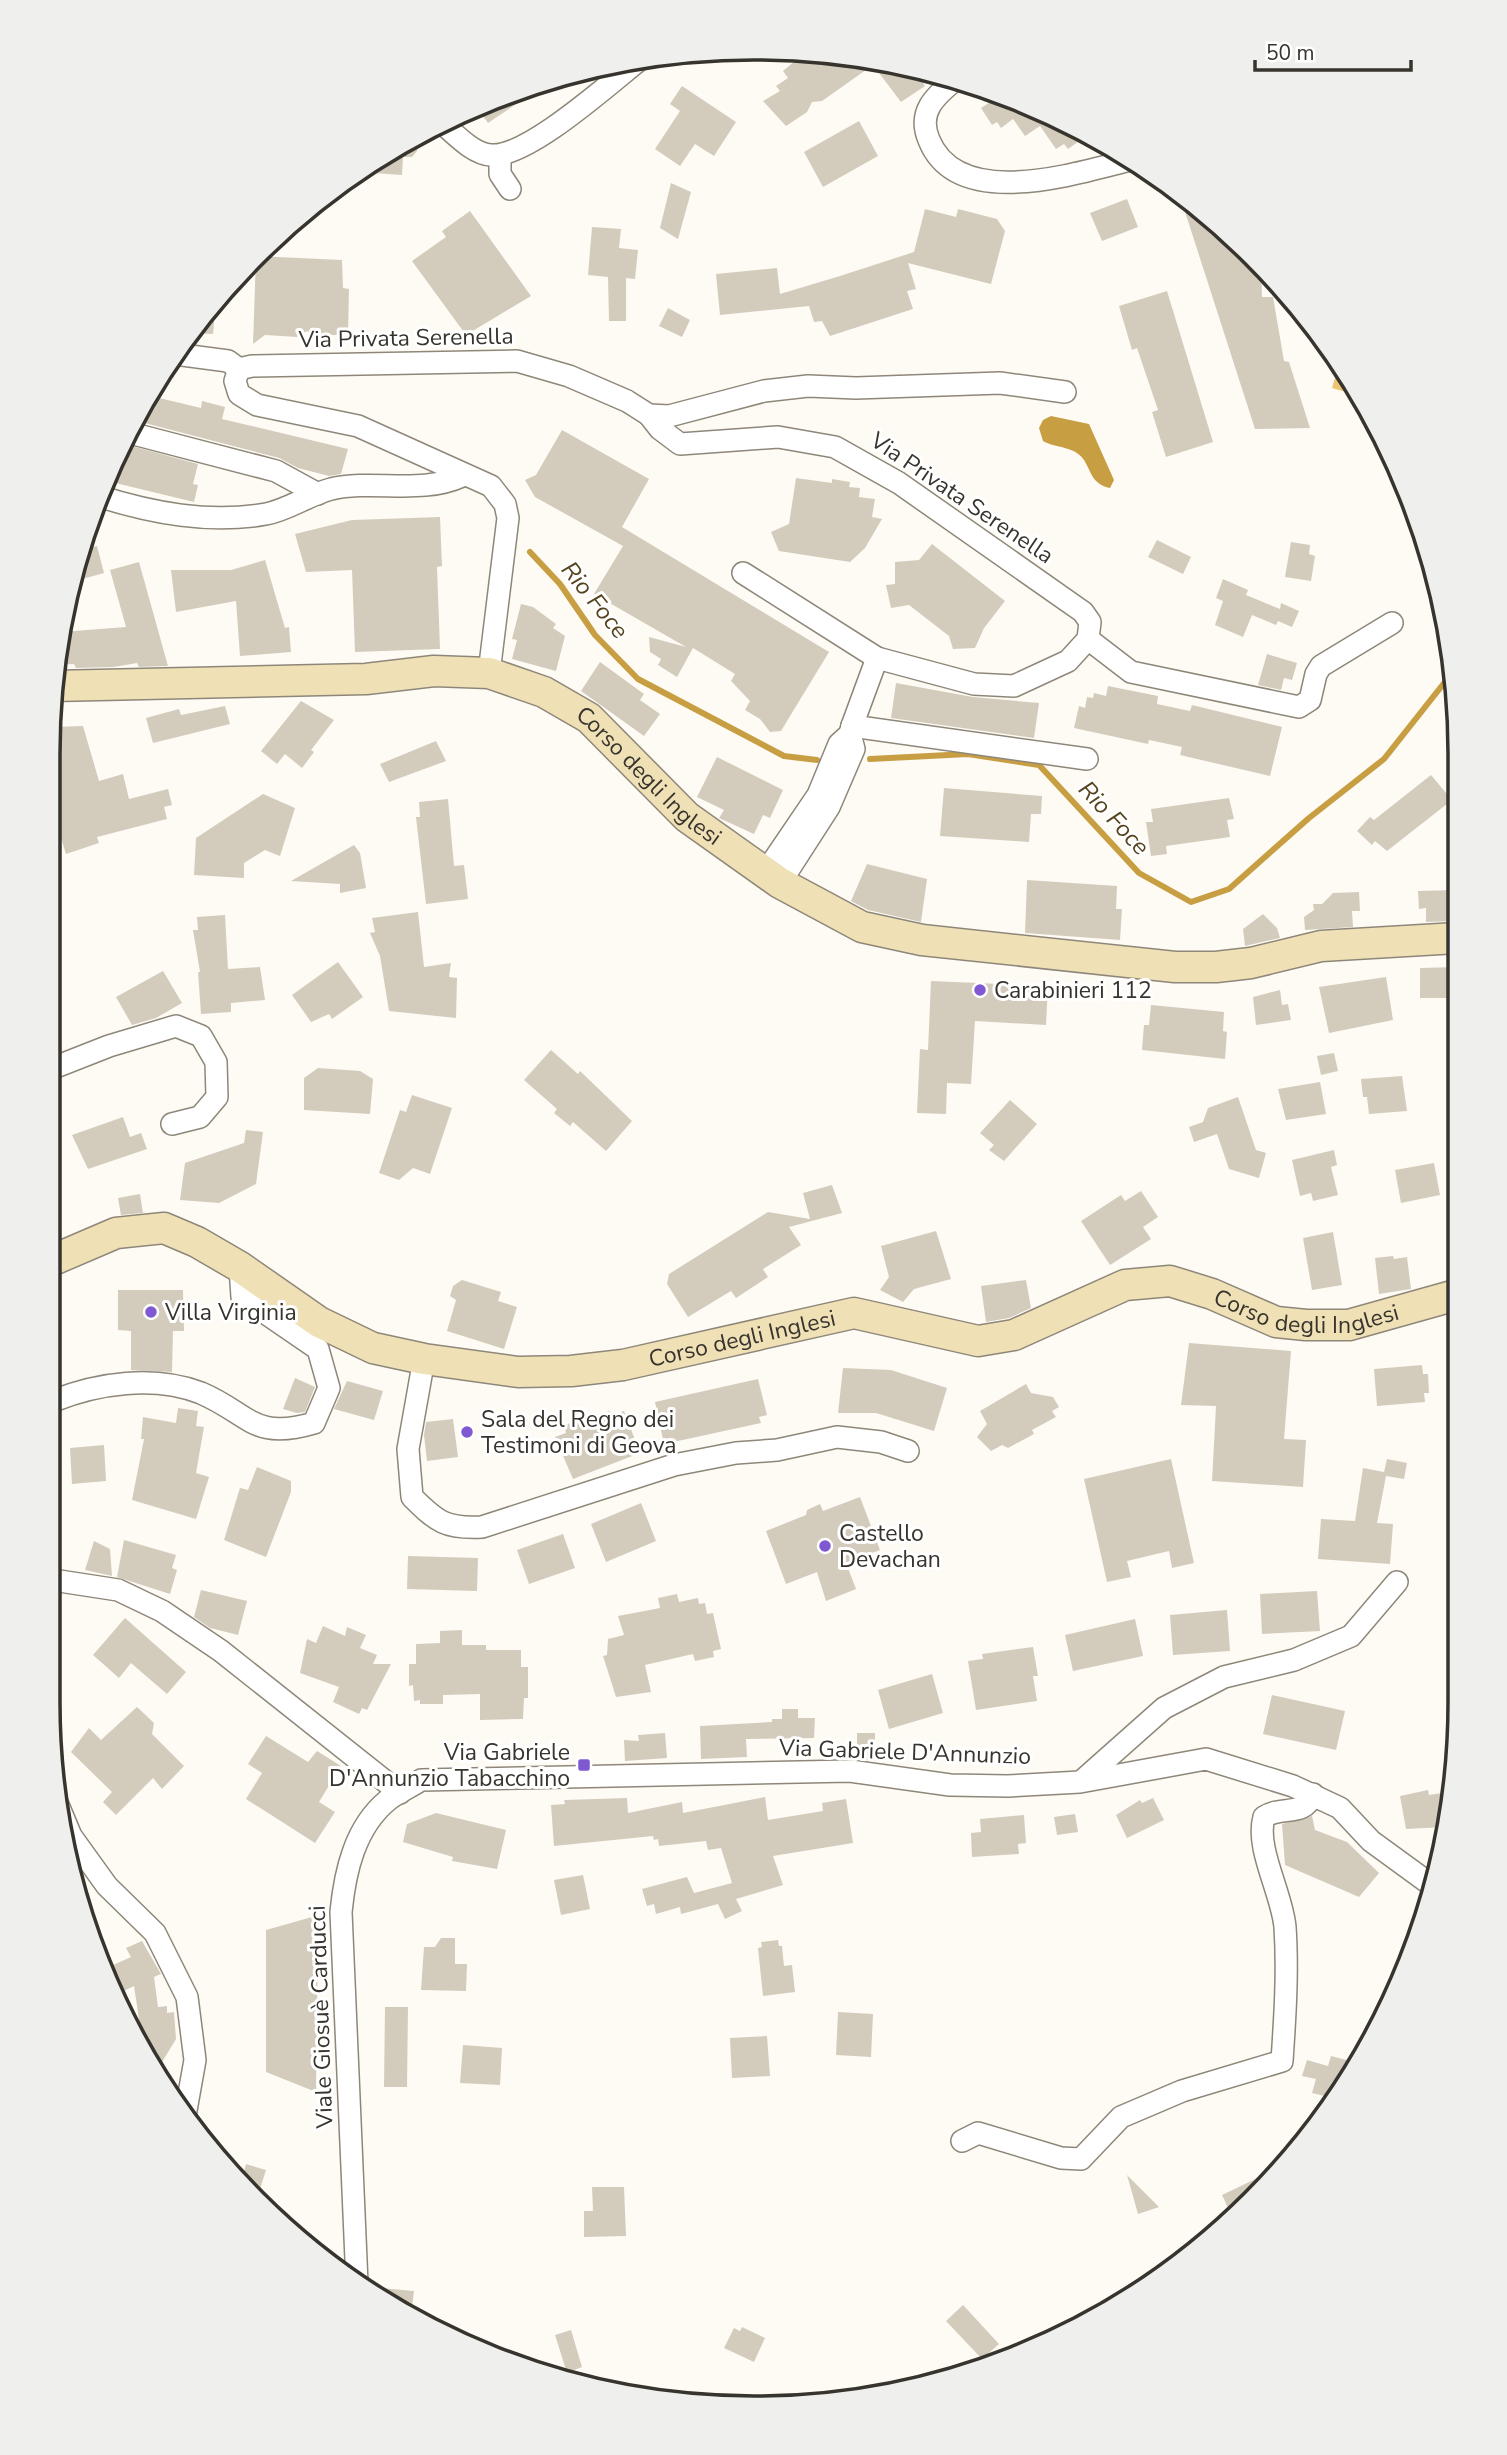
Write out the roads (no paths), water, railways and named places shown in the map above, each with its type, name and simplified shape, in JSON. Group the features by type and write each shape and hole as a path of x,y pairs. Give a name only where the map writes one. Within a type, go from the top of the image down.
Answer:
{"main road":[{"name":"Corso degli Inglesi","path":"63,686 366,679 433,671 489,673 544,692 589,718 687,817 772,878 862,927 922,940 1175,967 1216,967 1251,963 1321,946 1448,939"},
{"name":"Corso degli Inglesi","path":"60,1257 116,1233 164,1228 197,1242 240,1267 319,1322 373,1348 424,1359 517,1372 571,1371 623,1365 854,1313 978,1341 1014,1335 1125,1286 1170,1281 1212,1294 1276,1322 1306,1325 1349,1325 1448,1297"}],"street":[{"path":"450,130 475,150 488,155 500,155 532,142 623,72"},
{"path":"948,87 926,110 924,128 930,145 960,172 1006,183 1036,182 1118,163"},
{"path":"500,155 500,174 510,189"},
{"name":"Via Privata Serenella","path":"185,355 228,361 238,371 252,366 517,361 569,376 627,401 649,415 660,429 680,444 778,437 835,447 899,482 1067,598 1090,622 1088,639"},
{"path":"238,371 235,381 239,394 257,405 358,426 462,476 491,486 505,504 508,518 489,673"},
{"path":"649,415 669,416 764,391 808,386 856,388 1000,383 1065,392"},
{"path":"137,435 275,471 318,494"},
{"path":"108,499 133,507 199,518 268,514 331,489 416,486 444,483 462,476"},
{"path":"743,573 877,658 974,684 1014,686 1068,662 1088,639 1130,672 1299,707 1305,705 1313,694 1315,674 1321,666 1392,623"},
{"path":"772,878 829,807 854,749 851,730 877,658"},
{"path":"851,730 1087,759"},
{"path":"60,1065 110,1046 176,1026 201,1036 216,1062 217,1097 200,1116 172,1124"},
{"path":"60,1399 107,1385 138,1383 200,1393 254,1425 288,1431 314,1423 330,1388 318,1349 242,1297 240,1267"},
{"path":"424,1359 408,1450 412,1497 432,1518 454,1528 482,1527 650,1472 736,1453 777,1450 837,1437 881,1442 908,1451"},
{"path":"60,1581 118,1590 162,1611 220,1651 400,1793"},
{"path":"1080,1782 1164,1708 1224,1677 1294,1660 1351,1636 1397,1582"},
{"name":"Via Gabriele D'Annunzio","path":"421,1780 850,1771 950,1785 1080,1782 1206,1759 1313,1794 1340,1808 1371,1841 1424,1880"},
{"name":"Viale Giosuè Carducci","path":"356,2271 341,1912 345,1871 365,1828 388,1800 421,1780"},
{"path":"962,2141 978,2133 1061,2158 1081,2159 1121,2117 1182,2091 1277,2065 1282,2061 1285,1927 1277,1887 1263,1843 1262,1825 1264,1817 1271,1812 1303,1809 1309,1804 1313,1794"},
{"path":"74,1840 107,1886 155,1933 187,1997 195,2060 187,2102"}],"waterway":[{"name":"Rio Foce","path":"530,552 560,584 595,635 638,679 784,756 817,760"},
{"name":"Rio Foce","path":"870,759 968,754 1039,765 1139,873 1191,902 1229,889 1309,818 1384,759 1444,683"}],"place":[{"name":"Carabinieri 112","path":"980,990"},
{"name":"Villa Virginia","path":"151,1312"},
{"name":"Sala del Regno dei Testimoni di Geova","path":"467,1432"},
{"name":"Castello Devachan","path":"825,1546"},
{"name":"Via Gabriele D'Annunzio Tabacchino","path":"584,1765"}]}
